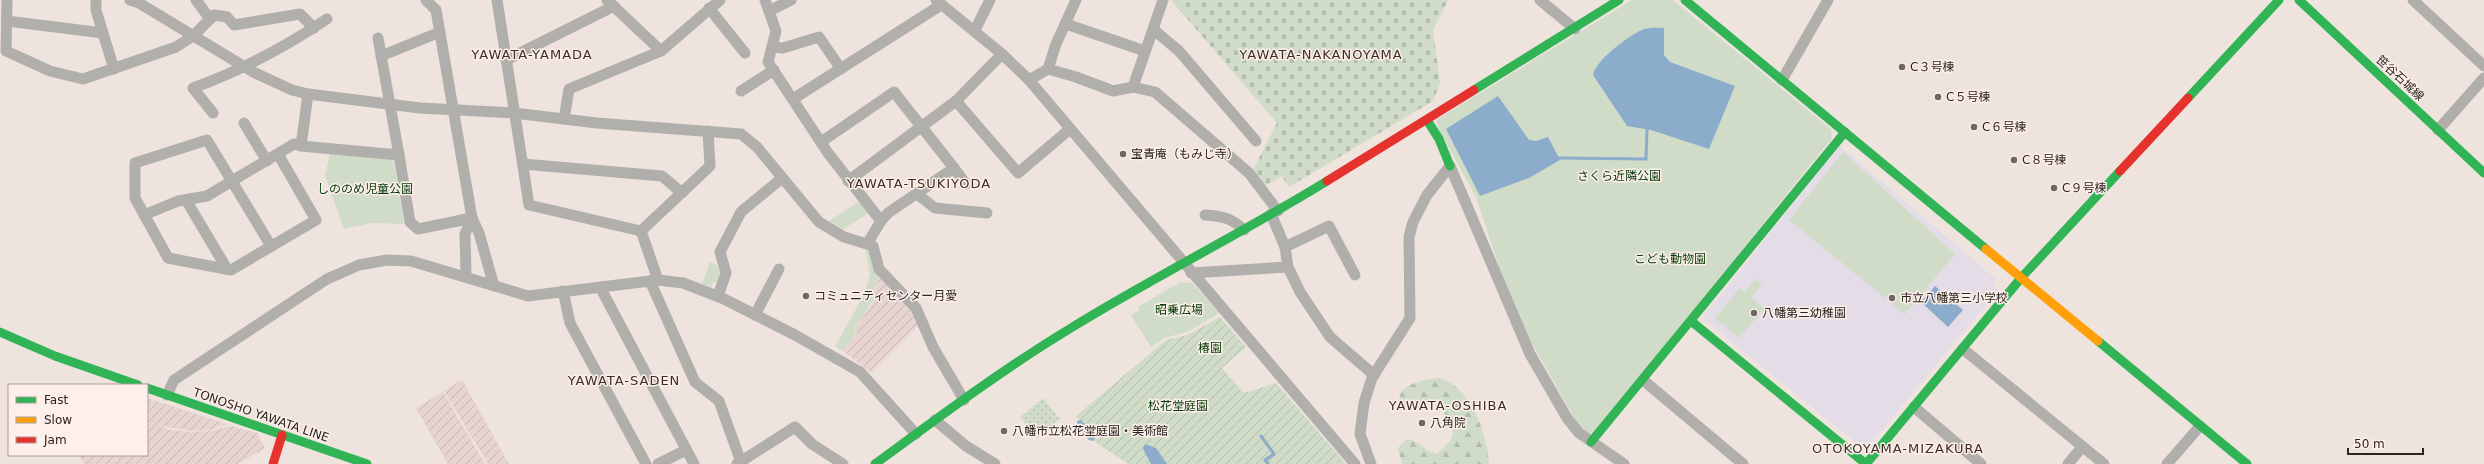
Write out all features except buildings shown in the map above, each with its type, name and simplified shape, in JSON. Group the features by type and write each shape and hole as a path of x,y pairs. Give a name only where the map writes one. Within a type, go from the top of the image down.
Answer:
{"street":[{"path":"7,0 6,51 50,71 83,80 176,47 193,36 214,15 227,17 234,24 300,14 314,28"},
{"path":"96,0 96,10 114,69"},
{"path":"130,0 147,3 193,36 243,66 292,90 308,94 390,103 420,108 514,112 564,119 741,134 757,147 819,222 844,237 873,246 879,269 916,308 933,347 964,400"},
{"path":"196,0 210,19"},
{"path":"426,0 436,10 472,218 479,234 494,286"},
{"path":"496,0 529,205 641,231"},
{"path":"564,119 569,89 661,51 720,0"},
{"path":"765,0 776,31 768,62 820,142 848,181 881,221"},
{"path":"769,11 791,0"},
{"path":"975,30 990,0"},
{"path":"1029,80 1048,69 1076,0"},
{"path":"1133,87 1164,0"},
{"path":"1540,0 1574,29"},
{"path":"876,464 935,420 1070,328 1188,269 1244,230 1427,120 1619,0"},
{"path":"1685,0 2247,464"},
{"path":"1782,80 1828,0"},
{"path":"1691,321 1866,464 2022,278 2279,0"},
{"name":"笹谷石城線","path":"2299,0 2484,173"},
{"path":"2413,0 2484,66"},
{"path":"506,60 611,3 661,51"},
{"path":"793,99 841,69 939,3 975,30 1029,80 1355,464"},
{"path":"709,8 744,53"},
{"path":"213,114 193,88 243,66 314,28 327,19"},
{"path":"7,21 103,33"},
{"path":"1066,24 1145,51"},
{"path":"1154,30 1179,51 1256,141"},
{"path":"381,56 440,32"},
{"path":"772,47 783,48 819,37 841,69"},
{"path":"378,38 410,222 418,229 472,218"},
{"path":"848,181 923,127 956,101 1002,54"},
{"path":"1048,69 1076,77 1113,91 1133,87 1155,92 1249,173 1275,212 1285,247 1288,267 1300,292 1330,337 1374,375"},
{"path":"741,92 774,70"},
{"path":"2438,130 2484,78"},
{"path":"820,142 894,92 923,127 966,184"},
{"path":"301,146 308,94"},
{"path":"956,101 1018,173 1070,129"},
{"path":"1427,120 1439,139 1530,354 1567,418 1579,434 1624,464"},
{"path":"244,123 267,160"},
{"path":"641,231 710,166 708,131"},
{"path":"1591,442 1845,132"},
{"path":"271,246 206,140 135,164 135,198 168,258 231,270 316,220 278,154"},
{"path":"144,215 186,200 207,196 294,144 301,146 399,155"},
{"path":"523,164 662,176 682,193"},
{"path":"1371,464 1360,434 1364,403 1374,375 1410,318 1409,237 1413,222 1427,195 1450,166"},
{"path":"867,244 881,221 954,168"},
{"path":"718,296 726,273 720,252 741,212 782,178"},
{"path":"917,194 935,208 987,213"},
{"path":"186,200 227,269"},
{"path":"1205,215 1224,216 1235,220 1244,230"},
{"path":"466,276 465,234 472,218"},
{"path":"1285,247 1329,226 1355,275"},
{"path":"641,231 654,280 695,382 719,401 739,463 795,427 812,444 843,464"},
{"path":"167,395 174,380 327,279 360,265 387,260 411,260 528,296 654,280 683,283 718,296 860,372 916,434"},
{"path":"1188,269 1288,267"},
{"path":"755,315 779,269"},
{"path":"600,287 694,464"},
{"path":"563,291 570,323 646,464"},
{"path":"0,332 55,356 135,384"},
{"path":"1963,349 2104,464"},
{"path":"1643,380 1743,464"},
{"name":"TONOSHO YAWATA LINE","path":"148,388 367,464"},
{"path":"1914,407 1981,464"},
{"path":"935,420 966,446 995,464"},
{"path":"2167,464 2200,426"},
{"path":"274,464 282,435"},
{"path":"2068,464 2082,446"},
{"path":"658,464 686,450"}],"shaded area":[{"name":"市立八幡第三小学校","path":"1840,146 1996,279 1993,284 1998,290 1865,450 1702,318"},
{"path":"878,277 908,305 919,325 871,373 843,351 857,334 853,331 876,298 874,293"},
{"path":"462,380 509,464 488,464 444,391"},
{"path":"443,392 485,464 448,464 416,408"},
{"path":"148,398 227,424 209,430 193,431 158,426 171,430 193,432 209,431 231,426 257,433 265,448 238,464 84,464 80,456 148,456"}],"green space":[{"path":"1171,0 1448,0 1433,30 1440,83 1433,101 1289,187 1282,176 1264,186 1252,172 1277,123"},
{"name":"さくら近隣公園","path":"1632,0 1673,0 1831,129 1832,138 1594,433 1583,433 1514,312 1476,197 1439,130 1436,120"},
{"path":"1843,152 1955,254 1905,314 1789,220"},
{"name":"しののめ児童公園","path":"330,153 391,158 394,163 404,224 372,223 344,229 325,176"},
{"path":"860,201 869,213 843,229 829,221"},
{"path":"865,246 869,248 878,276 873,293 875,297 853,331 856,334 843,351 835,346 864,295 870,274"},
{"path":"710,262 718,266 720,275 717,284 715,282 711,285 712,288 702,284"},
{"path":"1755,279 1762,284 1751,297 1764,309 1739,338 1715,318 1740,288 1744,292"},
{"name":"昭乗広場","path":"1180,282 1192,283 1220,313 1187,332 1164,338 1151,347 1131,315 1140,310 1138,307"},
{"name":"松花堂庭園","path":"1220,317 1246,347 1222,368 1244,393 1276,383 1346,464 1129,464 1099,445 1076,416 1166,340 1187,335"},
{"path":"1440,378 1451,383 1460,391 1475,413 1485,439 1489,464 1402,464 1398,448 1406,440 1414,441 1429,451 1437,454 1451,440 1453,431 1438,401 1431,402 1417,409 1401,406 1399,399 1405,388 1412,384"},
{"path":"1043,398 1060,419 1037,438 1020,417"}],"water":[{"path":"1664,28 1664,55 1670,62 1735,86 1709,149 1651,130 1627,126 1593,75 1600,62 1613,49 1629,37 1644,29"},
{"path":"1498,96 1529,140 1536,141 1548,137 1560,160 1529,178 1480,196 1446,129"},
{"path":"1935,286 1963,310 1948,327 1921,302"},
{"path":"1081,420 1095,435 1094,441 1089,440 1078,427 1077,421"},
{"path":"1145,444 1156,448 1167,464 1151,464 1143,449"}],"waterway":[{"path":"1559,158 1646,159 1647,129"},
{"path":"1261,436 1274,454 1265,460 1268,464"}],"traffic: fast":[{"path":"1474,90 1619,0"},
{"path":"1685,0 1986,249"},
{"path":"2188,98 2279,0"},
{"path":"2299,0 2484,173"},
{"path":"1427,120 1439,139 1450,166"},
{"path":"1591,442 1845,132"},
{"path":"1866,464 2021,278 2120,171"},
{"path":"875,464 972,394 1046,344 1135,290 1263,219 1327,181"},
{"path":"1691,321 1866,464"},
{"path":"0,332 55,356 135,384"},
{"path":"2098,341 2247,464"},
{"path":"148,388 367,464"}],"traffic: slow":[{"path":"1986,249 2098,341"}],"traffic: jam":[{"path":"1327,181 1474,90"},
{"path":"2120,171 2188,98"},
{"path":"273,464 282,435"}],"place":[{"name":"C３号棟","path":"1902,67"},
{"name":"C５号棟","path":"1938,97"},
{"name":"C６号棟","path":"1974,127"},
{"name":"宝青庵（もみじ寺）","path":"1123,154"},
{"name":"C８号棟","path":"2014,160"},
{"name":"C９号棟","path":"2054,188"},
{"name":"コミュニティセンター月愛","path":"806,296"},
{"name":"市立八幡第三小学校","path":"1892,298"},
{"name":"八幡第三幼稚園","path":"1754,313"},
{"name":"八角院","path":"1422,423"},
{"name":"八幡市立松花堂庭園・美術館","path":"1004,431"}],"district":[{"name":"YAWATA-YAMADA","path":"532,54"},
{"name":"YAWATA-NAKANOYAMA","path":"1321,54"},
{"name":"YAWATA-TSUKIYODA","path":"919,183"},
{"name":"YAWATA-SADEN","path":"624,380"},
{"name":"YAWATA-OSHIBA","path":"1448,405"},
{"name":"OTOKOYAMA-MIZAKURA","path":"1898,448"}],"park label":[{"name":"こども動物園","path":"1670,259"},
{"name":"椿園","path":"1210,348"}]}
